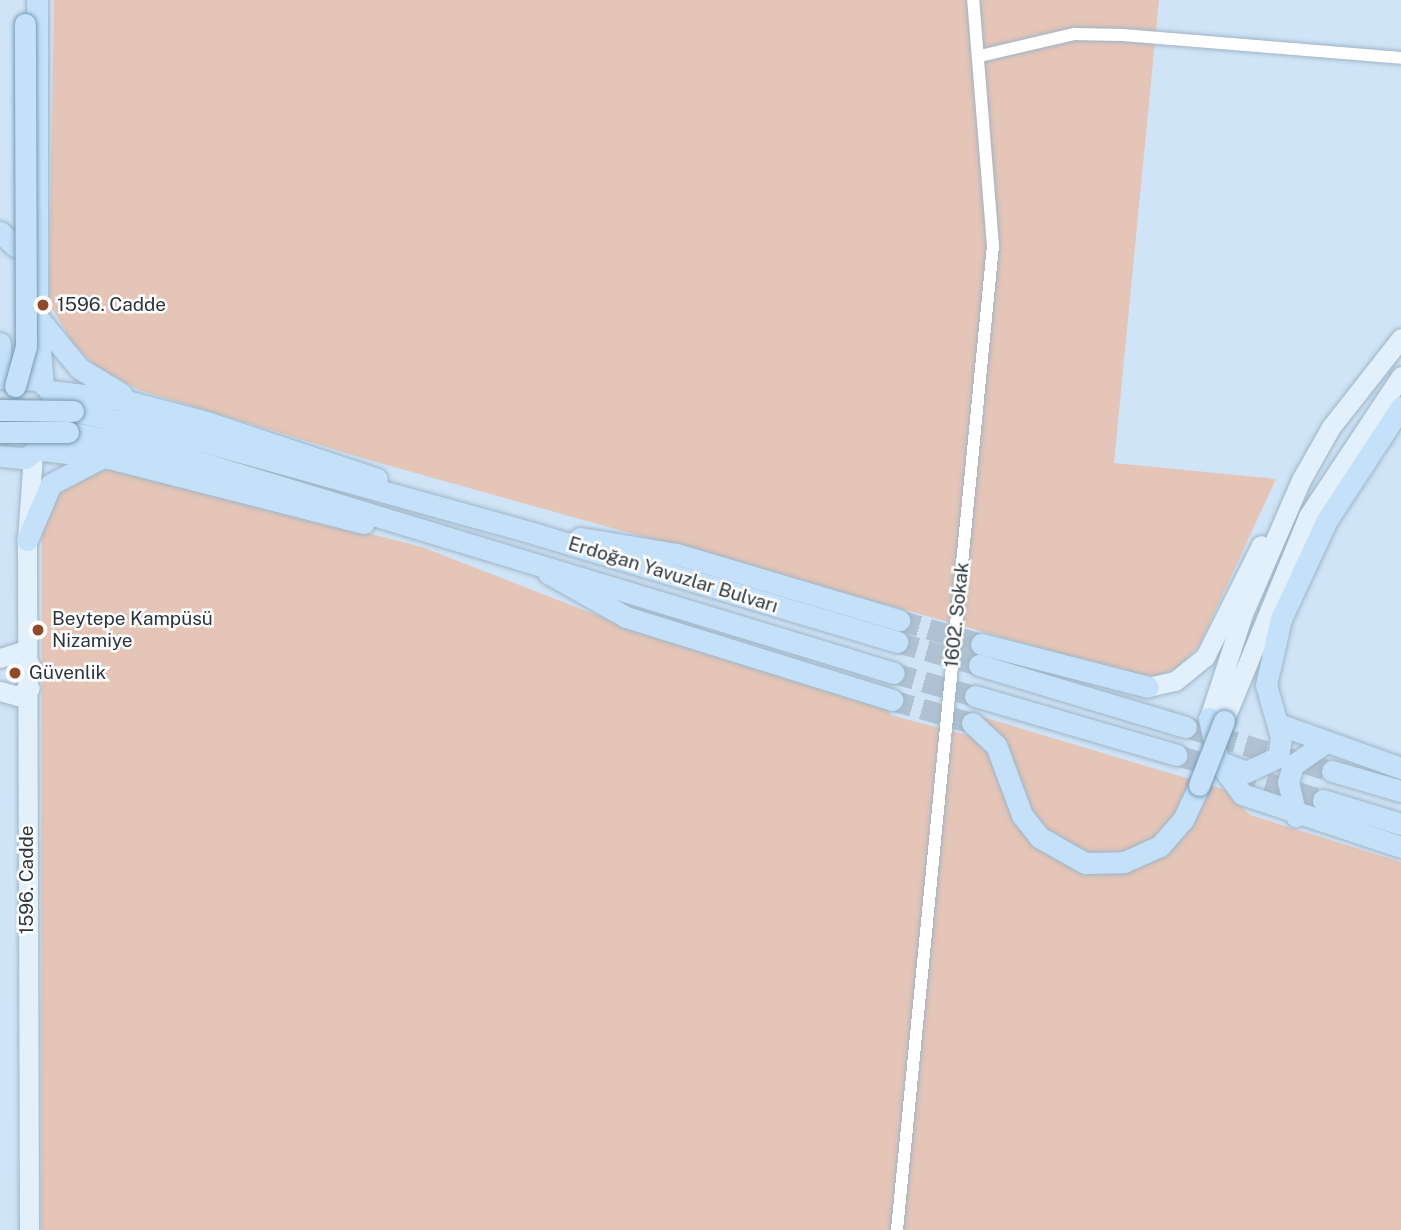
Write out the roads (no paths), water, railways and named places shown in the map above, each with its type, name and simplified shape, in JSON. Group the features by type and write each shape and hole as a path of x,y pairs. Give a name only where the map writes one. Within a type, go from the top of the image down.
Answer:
{"main road":[{"path":"24,0 26,346 8,382 0,410 70,422"},
{"name":"1596. Cadde","path":"29,1230 30,665 27,540 38,453 58,419 46,388 37,315 37,0"},
{"path":"0,232 20,245 38,220"},
{"path":"37,315 79,368 149,407"},
{"path":"972,723 996,745 1034,831 1059,852 1085,863 1124,862 1160,846 1183,820 1199,785 1234,638 1292,501 1331,427 1401,338"},
{"path":"0,343 0,366"},
{"name":"Erdoğan Yavuzlar Bulvarı","path":"8,382 22,375 46,388 149,407 349,468 449,510"},
{"path":"1401,376 1308,516 1216,719 1217,761 1242,794 1296,816 1401,847"},
{"path":"1217,761 1246,772 1270,765 1282,746 1266,685 1281,618 1332,510 1401,407"},
{"path":"0,432 70,422"},
{"name":"Erdoğan Yavuzlar Bulvarı","path":"70,422 158,429 539,535 897,642"},
{"name":"Erdoğan Yavuzlar Bulvarı","path":"70,422 894,673"},
{"name":"Erdoğan Yavuzlar Bulvarı","path":"0,456 38,453 109,458 275,504 452,538"},
{"path":"27,540 51,484 69,469 109,458"},
{"path":"981,644 1148,687 1175,681 1205,657 1253,558 1292,501"},
{"path":"539,535 677,554 899,620"},
{"path":"532,562 626,617 892,700"},
{"path":"0,658 20,652 30,665"},
{"path":"979,665 1186,727"},
{"path":"0,691 17,696 30,688"},
{"path":"975,696 1177,755"},
{"path":"1278,724 1323,744 1401,768"},
{"path":"1296,816 1288,782 1293,765 1323,744"},
{"path":"1332,771 1401,791"},
{"path":"1324,800 1401,824"}],"street":[{"name":"1602. Sokak","path":"897,1230 992,257 980,56 973,0"},
{"path":"980,56 1074,34 1110,34 1401,58"}],"tunnel":[{"path":"899,620 981,644"},
{"path":"897,642 979,665"},
{"path":"894,673 975,696"},
{"path":"892,700 972,723"},
{"path":"1186,727 1332,771"},
{"path":"1177,755 1323,800"}],"place":[{"name":"1596. Cadde","path":"43,305"},
{"name":"Beytepe Kampüsü Nizamiye","path":"38,630"},
{"name":"Güvenlik","path":"15,673"}]}
